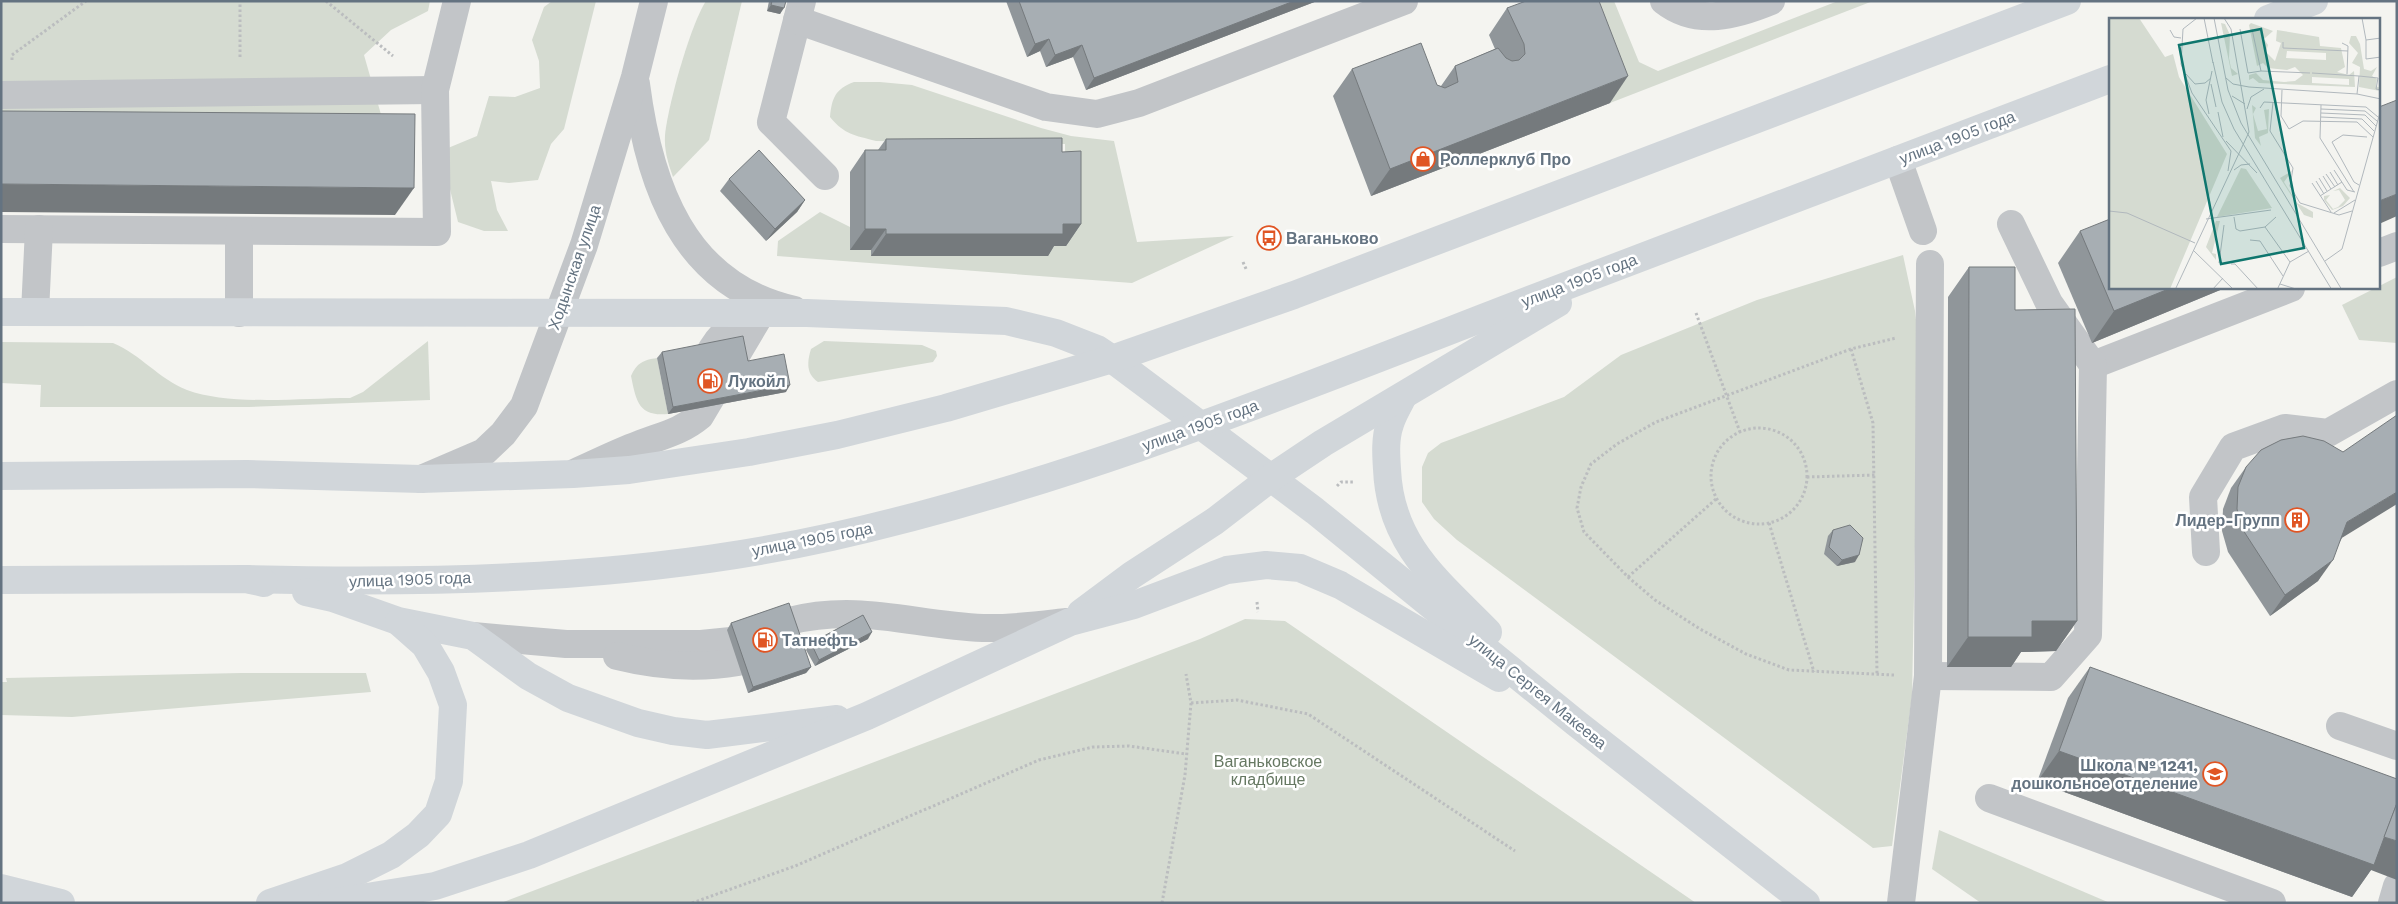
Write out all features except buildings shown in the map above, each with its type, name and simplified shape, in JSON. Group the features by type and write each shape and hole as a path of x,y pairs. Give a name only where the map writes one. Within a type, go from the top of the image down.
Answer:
{"main road":[{"path":"1,476 247,474 421,479 573,474 630,470 750,452 837,435 946,408 1112,359 1294,295 2067,1"},
{"path":"2271,18 2314,1"},
{"name":"улица 1905 года","path":"246,579 368,582 538,575 686,563 827,538 994,495 1202,426 1636,258 2109,79"},
{"path":"1070,622 1132,576 1216,521 1272,478 1323,443 1528,320 1636,258"},
{"name":"улица Сергея Макеева","path":"1,312 760,315 807,313 1006,321 1056,333 1097,350 1112,359 1272,478 1576,723 1806,903"},
{"path":"1403,396 1390,424 1386,451 1388,490 1394,516 1402,534 1423,565 1576,723"},
{"path":"330,903 436,886 530,855 867,716 1070,622 1134,605 1227,570 1266,565 1300,568 1340,585 1576,723"},
{"path":"1,580 246,579 333,598 398,621 473,636 528,676 568,698 638,723 673,731 707,735 733,733 867,716"},
{"path":"270,903 347,877 391,855 418,835 438,814 449,781 454,705 441,672 425,645 398,621"},
{"path":"1,888 62,903"}],"street":[{"path":"1,229 437,232 435,90 457,1"},
{"name":"Ходынская улица","path":"421,479 484,452 503,434 524,406 584,245 654,1"},
{"path":"826,176 770,122 799,11 1046,107 1097,114 1139,103 1404,1"},
{"path":"1664,1 1689,14 1714,18 1739,14 1771,1"},
{"path":"634,76 649,159 673,217 694,250 733,286 767,304 807,313"},
{"path":"1,95 435,90"},
{"path":"1898,160 1924,231"},
{"path":"1928,676 2051,677 2088,635 2093,365 2049,303 2012,224"},
{"path":"35,312 39,229"},
{"path":"239,232 239,313"},
{"path":"2380,253 2397,246"},
{"path":"1901,903 1928,676 1930,264"},
{"path":"2093,365 2288,289"},
{"path":"573,474 636,445 665,426 676,412 712,348 723,333 739,321 760,315"},
{"path":"2206,552 2203,497 2233,447 2285,428 2328,433 2397,394"},
{"path":"792,631 866,613 984,628 1070,622"},
{"path":"473,636 566,644 630,659 669,665 709,667 734,651"},
{"path":"2340,726 2397,746"},
{"path":"1989,798 2272,903"},
{"path":"2392,903 2397,886"}],"path":[{"path":"326,1 435,90"},
{"path":"1243,262 1247,271"},
{"path":"1696,313 1728,394 1740,432"},
{"path":"1928,676 1788,670 1746,654 1700,629 1655,600 1584,532 1577,508 1581,487 1591,464 1617,444 1656,422 1852,349 1929,330"},
{"path":"1852,349 1874,423 1877,674"},
{"path":"1756,428 1772,430 1786,437 1797,448 1804,462 1807,477 1804,493 1796,507 1784,517 1769,524 1754,524 1738,520 1725,511 1716,499 1711,483 1712,468 1717,452 1727,440 1740,432 1756,428"},
{"path":"1807,477 1875,475"},
{"path":"1628,576 1716,499"},
{"path":"1769,524 1814,672"},
{"path":"1162,903 1185,775 1191,703 1186,674"},
{"path":"1191,703 1237,700 1308,714 1515,851"},
{"path":"692,903 795,866 1039,760 1093,747 1130,746 1186,754"}],"green space":[{"path":"1,1 430,1 428,11 391,30 364,55 384,125 1,125"},
{"path":"552,1 596,1 564,129 551,144 538,180 509,183 491,181 497,210 508,231 484,231 458,222 447,177 448,148 477,136 489,96 515,97 540,88 539,61 532,40 544,7"},
{"path":"706,1 742,1 709,140 673,177 665,146 667,122 687,46"},
{"path":"1569,1 1614,1 1639,62 1658,71 1838,1 1873,1 1610,103"},
{"path":"854,82 912,85 1041,128 1071,136 1114,141 1137,242 1234,236 1132,283 777,256 778,241 820,212 850,227 850,250 871,250 871,256 1047,256 1047,246 1066,246 1065,144 876,141 856,136 840,128 830,117 833,99 839,91"},
{"path":"1903,255 1915,311 1919,346 1912,696 1892,846 1873,848 1457,540 1434,519 1422,502 1422,467 1428,453 1441,443 1564,397 1621,355 1757,300"},
{"path":"2397,277 2397,343 2359,340 2342,305 2373,289 2380,289 2380,286"},
{"path":"428,341 430,400 249,407 40,407 41,385 1,383 1,342 113,343 132,353 167,380 187,390 204,395 245,400 350,398 363,392"},
{"path":"824,341 922,345 936,351 937,356 933,362 818,382 809,371 809,359 811,349"},
{"path":"657,358 668,414 650,413 644,410 637,399 631,376 641,363"},
{"name":"Ваганьковское кладбище","path":"1245,619 1285,621 1696,903 501,903 1200,639"},
{"path":"241,673 366,673 371,692 72,717 1,715 1,682 7,682 6,678"},
{"path":"1939,830 2110,903 1981,903 1932,869"}],"place":[{"name":"Роллерклуб Про","path":"1423,159"},
{"name":"Ваганьково","path":"1269,238"},
{"name":"Лукойл","path":"710,381"},
{"name":"Лидер-Групп","path":"2297,520"},
{"name":"Татнефть","path":"765,640"},
{"name":"Школа № 1241, дошкольное отделение","path":"2215,774"}]}
